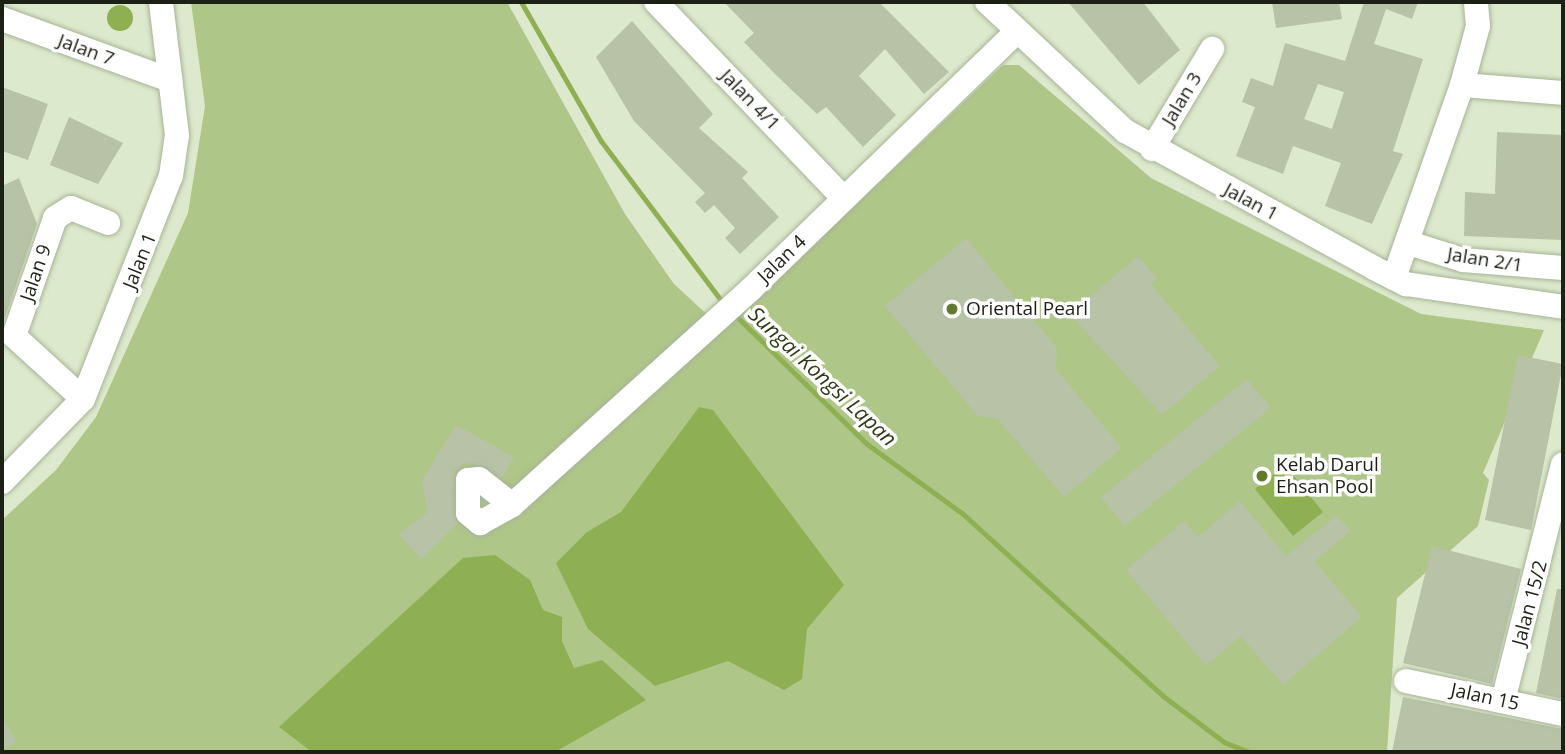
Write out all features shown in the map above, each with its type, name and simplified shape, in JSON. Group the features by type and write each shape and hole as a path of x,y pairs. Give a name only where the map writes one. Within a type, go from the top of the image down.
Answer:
{"street":[{"name":"Jalan 1","path":"2,482 83,399 170,176 177,135 161,2"},
{"name":"Jalan 4/1","path":"656,2 838,205"},
{"name":"Jalan 1","path":"987,2 1015,33 1152,149 1394,278 1492,301 1563,307"},
{"path":"1394,278 1409,243 1462,85 1478,26 1476,2"},
{"name":"Jalan 7","path":"2,19 170,80"},
{"name":"Jalan 4","path":"512,505 751,289 1015,33"},
{"name":"Jalan 3","path":"1152,149 1212,49"},
{"path":"1462,85 1563,93"},
{"name":"Jalan 9","path":"83,399 14,336 55,218 71,208 108,223"},
{"name":"Jalan 2/1","path":"1409,243 1463,260 1563,268"},
{"name":"Jalan 15/2","path":"1503,701 1563,464"},
{"name":"Jalan 15","path":"1406,681 1563,714"}],"shaded area":[{"path":"191,2 507,2 625,214 674,284 724,330 1003,65 1019,65 1151,178 1421,314 1544,330 1483,473 1489,480 1478,526 1397,598 1387,752 2,752 2,520 56,470 96,417 188,213 205,106"},
{"path":"120,5 129,9 133,18 129,27 120,31 111,27 107,18 111,9"},
{"path":"699,407 713,410 844,585 807,629 802,679 784,690 728,661 655,686 588,629 556,563 587,532 621,512"},
{"path":"1285,465 1323,512 1293,536 1255,489"},
{"path":"495,555 530,580 543,610 562,617 562,641 574,668 602,660 646,700 555,752 312,752 279,727 463,558"}],"building":[{"path":"724,2 879,2 949,72 924,94 885,49 859,76 896,115 863,147 826,107 817,114 744,42 754,33"},
{"path":"1068,2 1143,2 1180,50 1139,85"},
{"path":"1272,2 1339,2 1342,19 1276,28"},
{"path":"1364,2 1418,2 1412,19 1386,9 1374,44 1423,59 1393,151 1403,154 1372,224 1325,206 1341,163 1293,146 1283,174 1236,156 1255,107 1242,102 1251,78 1273,86 1285,43 1345,61","holes":["1318,84 1344,92 1332,129 1304,119"]},
{"path":"632,21 713,114 699,128 748,172 742,178 779,217 740,254 725,238 735,228 714,205 705,213 695,202 705,193 634,121 596,57"},
{"path":"2,87 48,104 28,160 2,151"},
{"path":"69,117 123,143 98,184 50,165"},
{"path":"1497,132 1563,135 1563,240 1464,236 1465,192 1495,194"},
{"path":"19,178 37,224 2,326 2,186"},
{"path":"966,238 1057,348 1056,369 1122,448 1064,497 997,418 978,416 885,306"},
{"path":"1138,256 1157,278 1151,284 1220,366 1162,415 1070,314"},
{"path":"1518,355 1563,364 1531,530 1485,520"},
{"path":"1247,379 1271,408 1125,526 1101,497"},
{"path":"456,425 514,457 502,478 467,462 455,472 458,523 421,560 399,534 427,513 422,480"},
{"path":"1240,501 1286,556 1337,515 1351,531 1315,561 1362,617 1283,685 1241,636 1206,666 1126,570 1184,521 1198,537"},
{"path":"1432,546 1521,569 1492,684 1403,663"},
{"path":"1557,589 1563,589 1563,699 1536,693"},
{"path":"1403,697 1563,729 1563,752 1392,752"},
{"path":"2,716 17,742 2,751"}],"waterway":[{"name":"Sungai Kongsi Lapan","path":"521,2 601,141 724,304"},
{"name":"Sungai Kongsi Lapan","path":"733,313 867,444 963,514 1163,696 1224,742 1249,752"}],"place":[{"name":"Oriental Pearl","path":"952,309"},
{"name":"Kelab Darul Ehsan Pool","path":"1262,476"}]}
